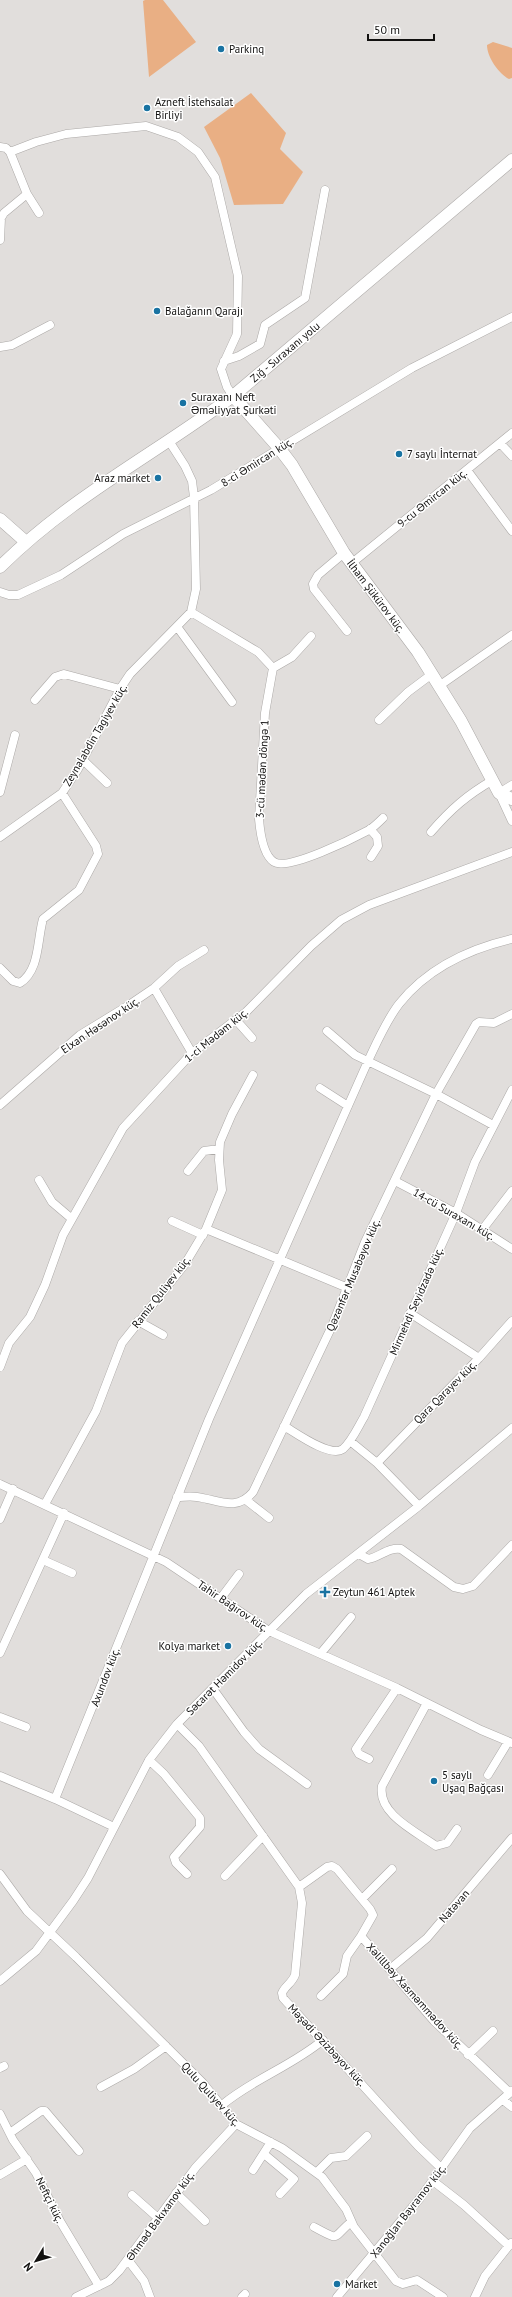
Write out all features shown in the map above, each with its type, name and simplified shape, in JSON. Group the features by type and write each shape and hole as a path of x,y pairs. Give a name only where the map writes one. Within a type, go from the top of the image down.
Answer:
{"main road":[{"name":"Zığ - Suraxanı yolu","path":"0,567 26,542 74,503 169,441 233,396 512,160"},
{"name":"İlham Şükürov küç.","path":"233,396 279,448 304,483 344,553 432,674 464,726 499,793"},
{"path":"0,519 26,542"},
{"path":"499,793 512,799"}],"street":[{"path":"10,152 36,142 66,134 146,126 178,137 198,152 215,177 238,276 237,334 224,361 222,369 223,379 233,396"},
{"path":"0,147 6,148 10,152 27,194 39,213"},
{"path":"224,361 256,347 261,340 265,325 305,298 325,190"},
{"path":"0,240 2,237 1,218 4,213 27,194"},
{"name":"8-ci Əmircan küç.","path":"0,592 10,595 18,595 31,591 61,575 123,534 194,497 212,490 412,368 512,317"},
{"path":"0,347 12,345 50,325"},
{"name":"9-cu Əmircan küç.","path":"352,563 512,433"},
{"name":"Zeynalabdin Tagiyev küç.","path":"0,837 62,793 84,760 120,689 137,667 178,628 191,612 196,589 194,497 192,481 185,466 169,441"},
{"path":"500,443 512,456"},
{"path":"468,470 512,531"},
{"path":"344,553 318,575 313,584 314,589 347,632"},
{"path":"191,612 258,652 273,668 292,657 312,636"},
{"path":"178,628 232,702"},
{"path":"439,686 512,635"},
{"name":"3-cü mədən döngə 1","path":"273,668 265,713 259,819 260,833 273,862 280,864 290,863 335,847 370,829"},
{"path":"35,700 55,677 64,674 120,689"},
{"path":"379,720 408,692 432,674"},
{"path":"0,792 15,735"},
{"path":"84,760 107,783"},
{"path":"431,832 454,807 468,795 493,780"},
{"path":"512,785 499,793 512,821"},
{"path":"0,968 13,981 20,982 25,979 34,968 43,919 79,890 98,854 96,846 62,793"},
{"path":"371,857 378,846 377,837 370,829 383,818"},
{"name":"1-ci Mədəm küç.","path":"0,1367 10,1343 30,1317 45,1285 63,1234 123,1128 192,1053 236,1020 264,996 311,946 341,920 369,905 512,852"},
{"name":"Axundov küç.","path":"55,1799 209,1419 368,1061 388,1021 399,1004 433,973 466,953 512,939"},
{"name":"Elxan Həsənov küç.","path":"0,1105 80,1035 154,988 178,966 204,950"},
{"path":"154,988 192,1053"},
{"name":"Qəzənfər Musabəyov küç.","path":"246,1500 253,1492 332,1326 365,1242 436,1094 476,1024 480,1022 494,1023 512,1014"},
{"path":"236,1020 252,1038"},
{"path":"328,1031 349,1050 368,1061 436,1094 493,1125"},
{"name":"Ramiz Quliyev küç.","path":"45,1504 96,1410 117,1352 138,1321 185,1264 205,1232 222,1190 219,1149 232,1114 253,1075"},
{"path":"320,1088 348,1106"},
{"name":"Mirmehdi Seyidzadə küç.","path":"284,1426 328,1451 336,1452 342,1449 350,1440 364,1417 456,1213 475,1162 512,1090"},
{"path":"188,1171 204,1151 219,1149"},
{"path":"39,1180 52,1202 72,1219"},
{"name":"14-cü Suraxanı küç.","path":"395,1181 456,1213 512,1249"},
{"path":"482,1230 512,1191"},
{"path":"172,1221 279,1260 348,1288"},
{"path":"410,1313 479,1358"},
{"path":"138,1321 163,1335"},
{"name":"Qara Qarayev küç.","path":"377,1463 479,1358 512,1321"},
{"name":"Səcarət Həmidov küç.","path":"0,1981 32,1956 88,1878 149,1760 177,1724 306,1594 419,1506 512,1428"},
{"path":"350,1440 377,1463 419,1506"},
{"name":"Tahir Bağırov küç.","path":"0,1484 153,1555 177,1568 269,1631 397,1688 510,1743"},
{"path":"0,1519 13,1489"},
{"path":"177,1497 197,1497 228,1504 246,1500 269,1518"},
{"path":"0,1653 64,1513"},
{"path":"358,1554 368,1559 375,1558 393,1548 401,1549 454,1587 463,1589 474,1586 511,1547"},
{"path":"43,1560 72,1573"},
{"path":"220,1598 239,1574"},
{"path":"321,1654 351,1617"},
{"path":"369,1759 359,1754 356,1749 397,1688"},
{"path":"213,1689 244,1732 259,1749 307,1784"},
{"path":"427,1703 382,1786 383,1798 390,1811 399,1820 436,1846 441,1846 447,1843 457,1829"},
{"path":"0,1717 26,1727"},
{"name":"Məşədi Əzizbəyov küç.","path":"177,1724 199,1746 299,1887 302,1903 295,1975 282,1993 283,1998 323,2040 418,2146 442,2169"},
{"path":"488,1775 510,1743"},
{"path":"149,1760 164,1774 200,1818 200,1827 174,1857 176,1863 188,1874"},
{"path":"0,1776 55,1799 114,1827"},
{"path":"225,1876 263,1836"},
{"name":"Natəvan","path":"390,1969 427,1938 512,1838"},
{"name":"Xəlillbəy Xasməmmədov küç.","path":"299,1887 327,1867 332,1866 337,1869 362,1898 373,1915 361,1936 430,2016 468,2054 511,2092"},
{"path":"362,1898 392,1869"},
{"path":"0,1874 27,1911 50,1932"},
{"name":"Qulu Quliyev küç.","path":"50,1932 166,2046 222,2105 226,2113 236,2124 271,2142 317,2172 346,2209 351,2222 399,2284 418,2280 443,2297"},
{"path":"321,1996 343,1974 347,1956 361,1936"},
{"path":"468,2054 493,2031"},
{"path":"222,2105 243,2089 304,2054 323,2040"},
{"path":"101,2087 134,2069 166,2046"},
{"name":"Xanoğlan Bayramov küç.","path":"337,2297 433,2181 470,2128 511,2092"},
{"path":"503,2100 512,2107"},
{"path":"10,2133 40,2111 45,2112 79,2151"},
{"name":"Neftçi küç.","path":"0,2114 10,2133 36,2173 60,2222 99,2286"},
{"name":"Əhməd Bakıxanov küç.","path":"76,2297 109,2281 128,2260 196,2166 236,2124"},
{"path":"317,2172 331,2158 346,2156 367,2136"},
{"path":"253,2170 271,2142"},
{"path":"264,2154 294,2179 280,2194"},
{"path":"0,2175 27,2159"},
{"path":"433,2181 510,2244 485,2276 475,2297"},
{"path":"176,2193 204,2221"},
{"path":"132,2195 158,2218"},
{"path":"314,2227 333,2237 338,2236 351,2222"},
{"path":"128,2260 144,2281 150,2297"}],"shaded area":[{"path":"163,0 196,42 149,77 143,1"},
{"path":"493,42 512,48 512,78 509,79 505,77 491,60 487,45"},
{"path":"251,93 286,133 280,149 303,172 283,204 234,205 220,158 204,127"}],"place":[{"name":"Parkinq","path":"221,49"},
{"name":"Azneft İstehsalat Birliyi","path":"147,108"},
{"name":"Balağanın Qarajı","path":"157,311"},
{"name":"Suraxanı Neft Əməliyyat Şurkəti","path":"183,403"},
{"name":"7 saylı İnternat","path":"399,454"},
{"name":"Araz market","path":"158,478"},
{"name":"Zeytun 461 Aptek","path":"325,1592"},
{"name":"Kolya market","path":"228,1646"},
{"name":"5 saylı Uşaq Bağçası","path":"434,1781"},
{"name":"Market","path":"337,2284"}]}
